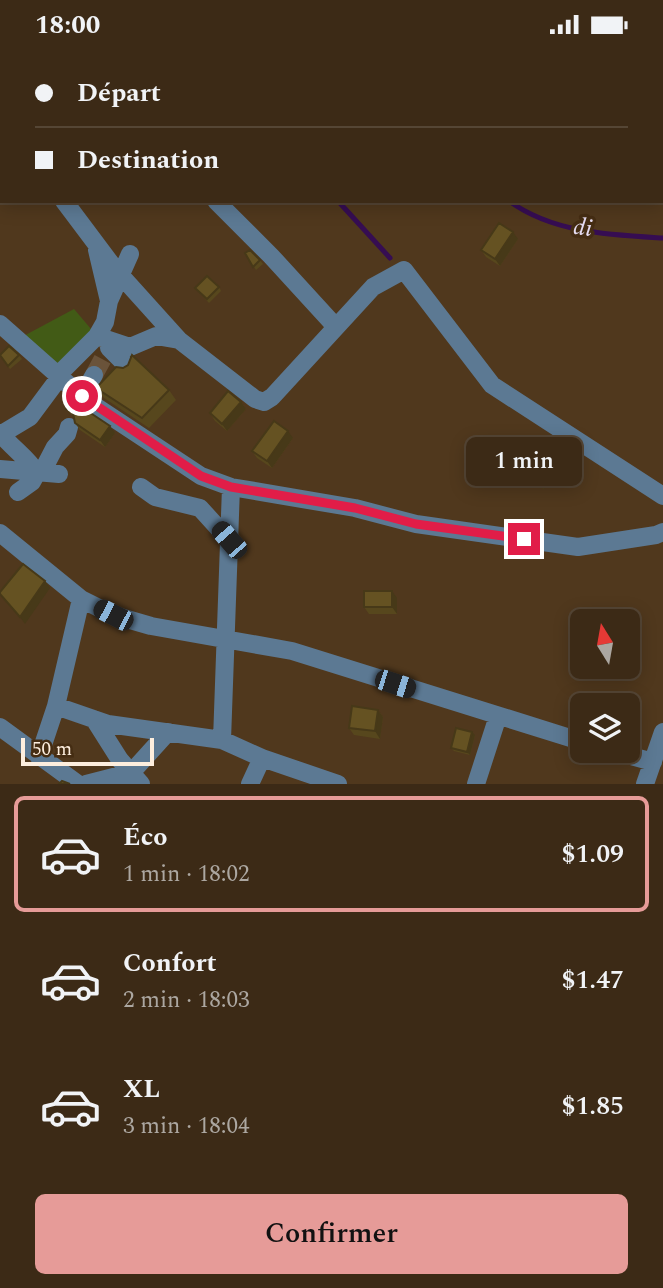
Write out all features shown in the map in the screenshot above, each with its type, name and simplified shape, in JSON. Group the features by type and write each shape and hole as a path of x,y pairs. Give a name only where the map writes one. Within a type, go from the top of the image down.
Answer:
{"street":[{"path":"65,203 120,275 179,340 255,399 264,402 272,397 373,287 404,269 492,385 663,496"},
{"path":"218,203 336,327"},
{"path":"96,244 109,301"},
{"path":"128,367 106,344 105,322 109,301 130,254"},
{"path":"0,324 58,377 121,424 201,476 231,487 355,508 416,524 579,547 663,532"},
{"path":"46,473 10,447 0,435 30,417 58,377 106,344 130,347 156,336 179,340"},
{"path":"82,396 94,375"},
{"path":"18,492 46,473 55,447 69,427"},
{"path":"0,469 46,473"},
{"path":"141,487 155,497 200,508 229,540"},
{"path":"222,740 231,487"},
{"path":"0,533 81,599 113,615 151,626 292,651 570,738"},
{"path":"39,757 56,706 81,599"},
{"path":"56,706 108,724 222,740 262,758 338,784"},
{"path":"476,784 498,716"},
{"path":"94,719 130,778"},
{"path":"0,727 78,784"},
{"path":"645,784 663,731"},
{"path":"86,784 130,778 168,732"},
{"path":"250,784 262,758"},
{"path":"640,758 653,762"}],"green space":[{"path":"74,309 97,336 57,376 18,339"}],"building":[{"path":"499,223 513,232 495,259 481,250"},
{"path":"250,250 260,260 253,267 245,253"},
{"path":"207,276 219,287 207,299 195,288"},
{"path":"9,346 19,355 8,366 0,355"},
{"path":"132,355 169,390 142,418 96,388 116,367 123,368 128,365"},
{"path":"228,391 241,402 222,424 210,413"},
{"path":"71,400 110,426 100,440 75,423 73,413 66,409"},
{"path":"274,421 288,431 267,461 252,451"},
{"path":"541,462 552,470 541,485 530,478"},
{"path":"23,564 45,581 20,617 0,592"},
{"path":"364,591 392,591 392,607 364,607"},
{"path":"352,706 378,710 375,731 349,728"},
{"path":"456,728 472,732 467,752 451,748"}],"waterway":[{"path":"340,203 390,258"},
{"name":"di","path":"512,203 526,212 563,226 603,233 663,238"}],"tunnel":[{"path":"94,375 108,349"}],"route":[{"path":"82,396 201,476 231,487 355,508 416,524 524,539"}]}
